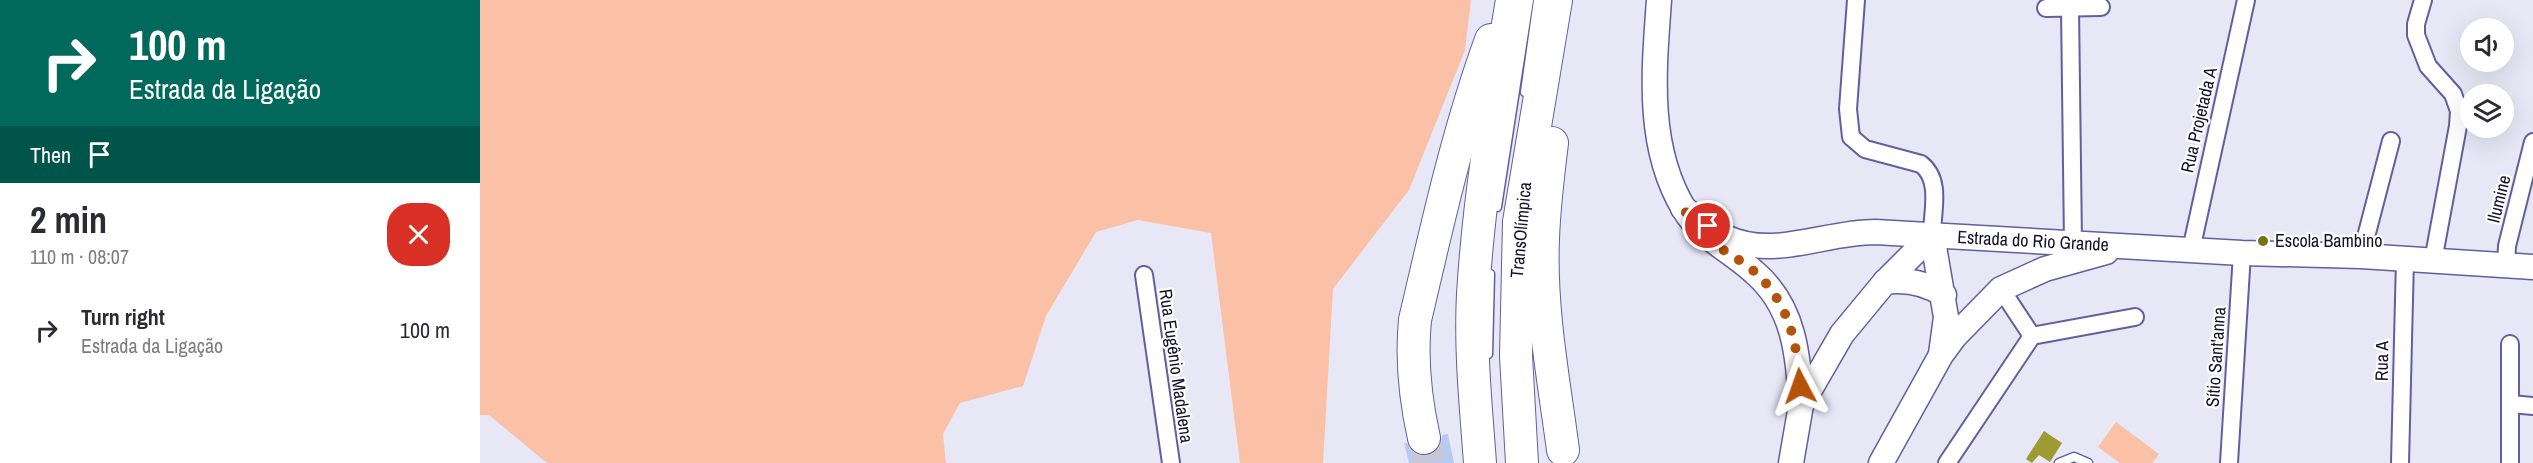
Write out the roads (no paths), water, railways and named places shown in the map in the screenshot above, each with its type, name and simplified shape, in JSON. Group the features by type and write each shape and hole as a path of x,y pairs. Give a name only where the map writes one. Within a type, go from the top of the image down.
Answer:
{"highway":[{"path":"1424,438 1413,378 1415,320 1472,92 1493,35 1510,0"},
{"path":"1480,463 1472,366 1473,296 1484,174 1510,0"},
{"path":"1553,15 1558,53 1558,101 1543,241 1547,326 1563,450"},
{"name":"TransOlímpica","path":"1522,463 1516,356 1519,222 1553,15"}],"street":[{"path":"1659,0 1655,63 1657,126 1661,155 1683,208 1696,226 1711,241 1755,272 1785,310 1797,352 1801,405"},
{"path":"1683,208 1725,237 1763,248 1856,232 1932,235 1934,185 1927,168 1921,164 1865,149 1851,137 1848,109 1856,0"},
{"name":"Rua Projetada A","path":"2191,250 2246,0"},
{"path":"2423,0 2416,24 2416,35 2421,51 2428,66 2453,94 2459,111 2433,261"},
{"path":"2046,8 2101,7"},
{"path":"2070,8 2073,243"},
{"path":"2361,256 2391,141"},
{"name":"Ilumine","path":"2506,266 2507,246 2533,142"},
{"name":"Estrada do Rio Grande","path":"1932,235 1946,317 1941,355"},
{"name":"Estrada do Rio Grande","path":"1796,459 1801,405 1842,334 1885,282 1932,235 2242,253 2361,256 2533,267"},
{"path":"2030,242 2001,289 2032,336"},
{"name":"Estrada do Rio Grande","path":"1881,463 1941,355 1972,317 2001,289 2045,269 2085,256 2135,246"},
{"name":"Sítio Sant'anna","path":"2229,463 2242,253"},
{"name":"Rua A","path":"2400,463 2405,259"},
{"name":"Rua Eugênio Madalena","path":"1144,275 1171,463"},
{"path":"1885,282 1916,282 1944,295"},
{"path":"1947,463 2032,336 2135,317"},
{"path":"2510,344 2510,463"},
{"path":"2511,404 2533,406"}],"lane":[{"name":"TransOlímpica","path":"1496,212 1529,0"},
{"path":"1523,104 1538,0"},
{"name":"TransOlímpica","path":"1488,368 1491,266"},
{"path":"2059,463 2074,457 2088,463"}],"tunnel":[{"path":"1424,438 1430,463"}],"place":[{"name":"Escola Bambino","path":"2263,241"}]}
